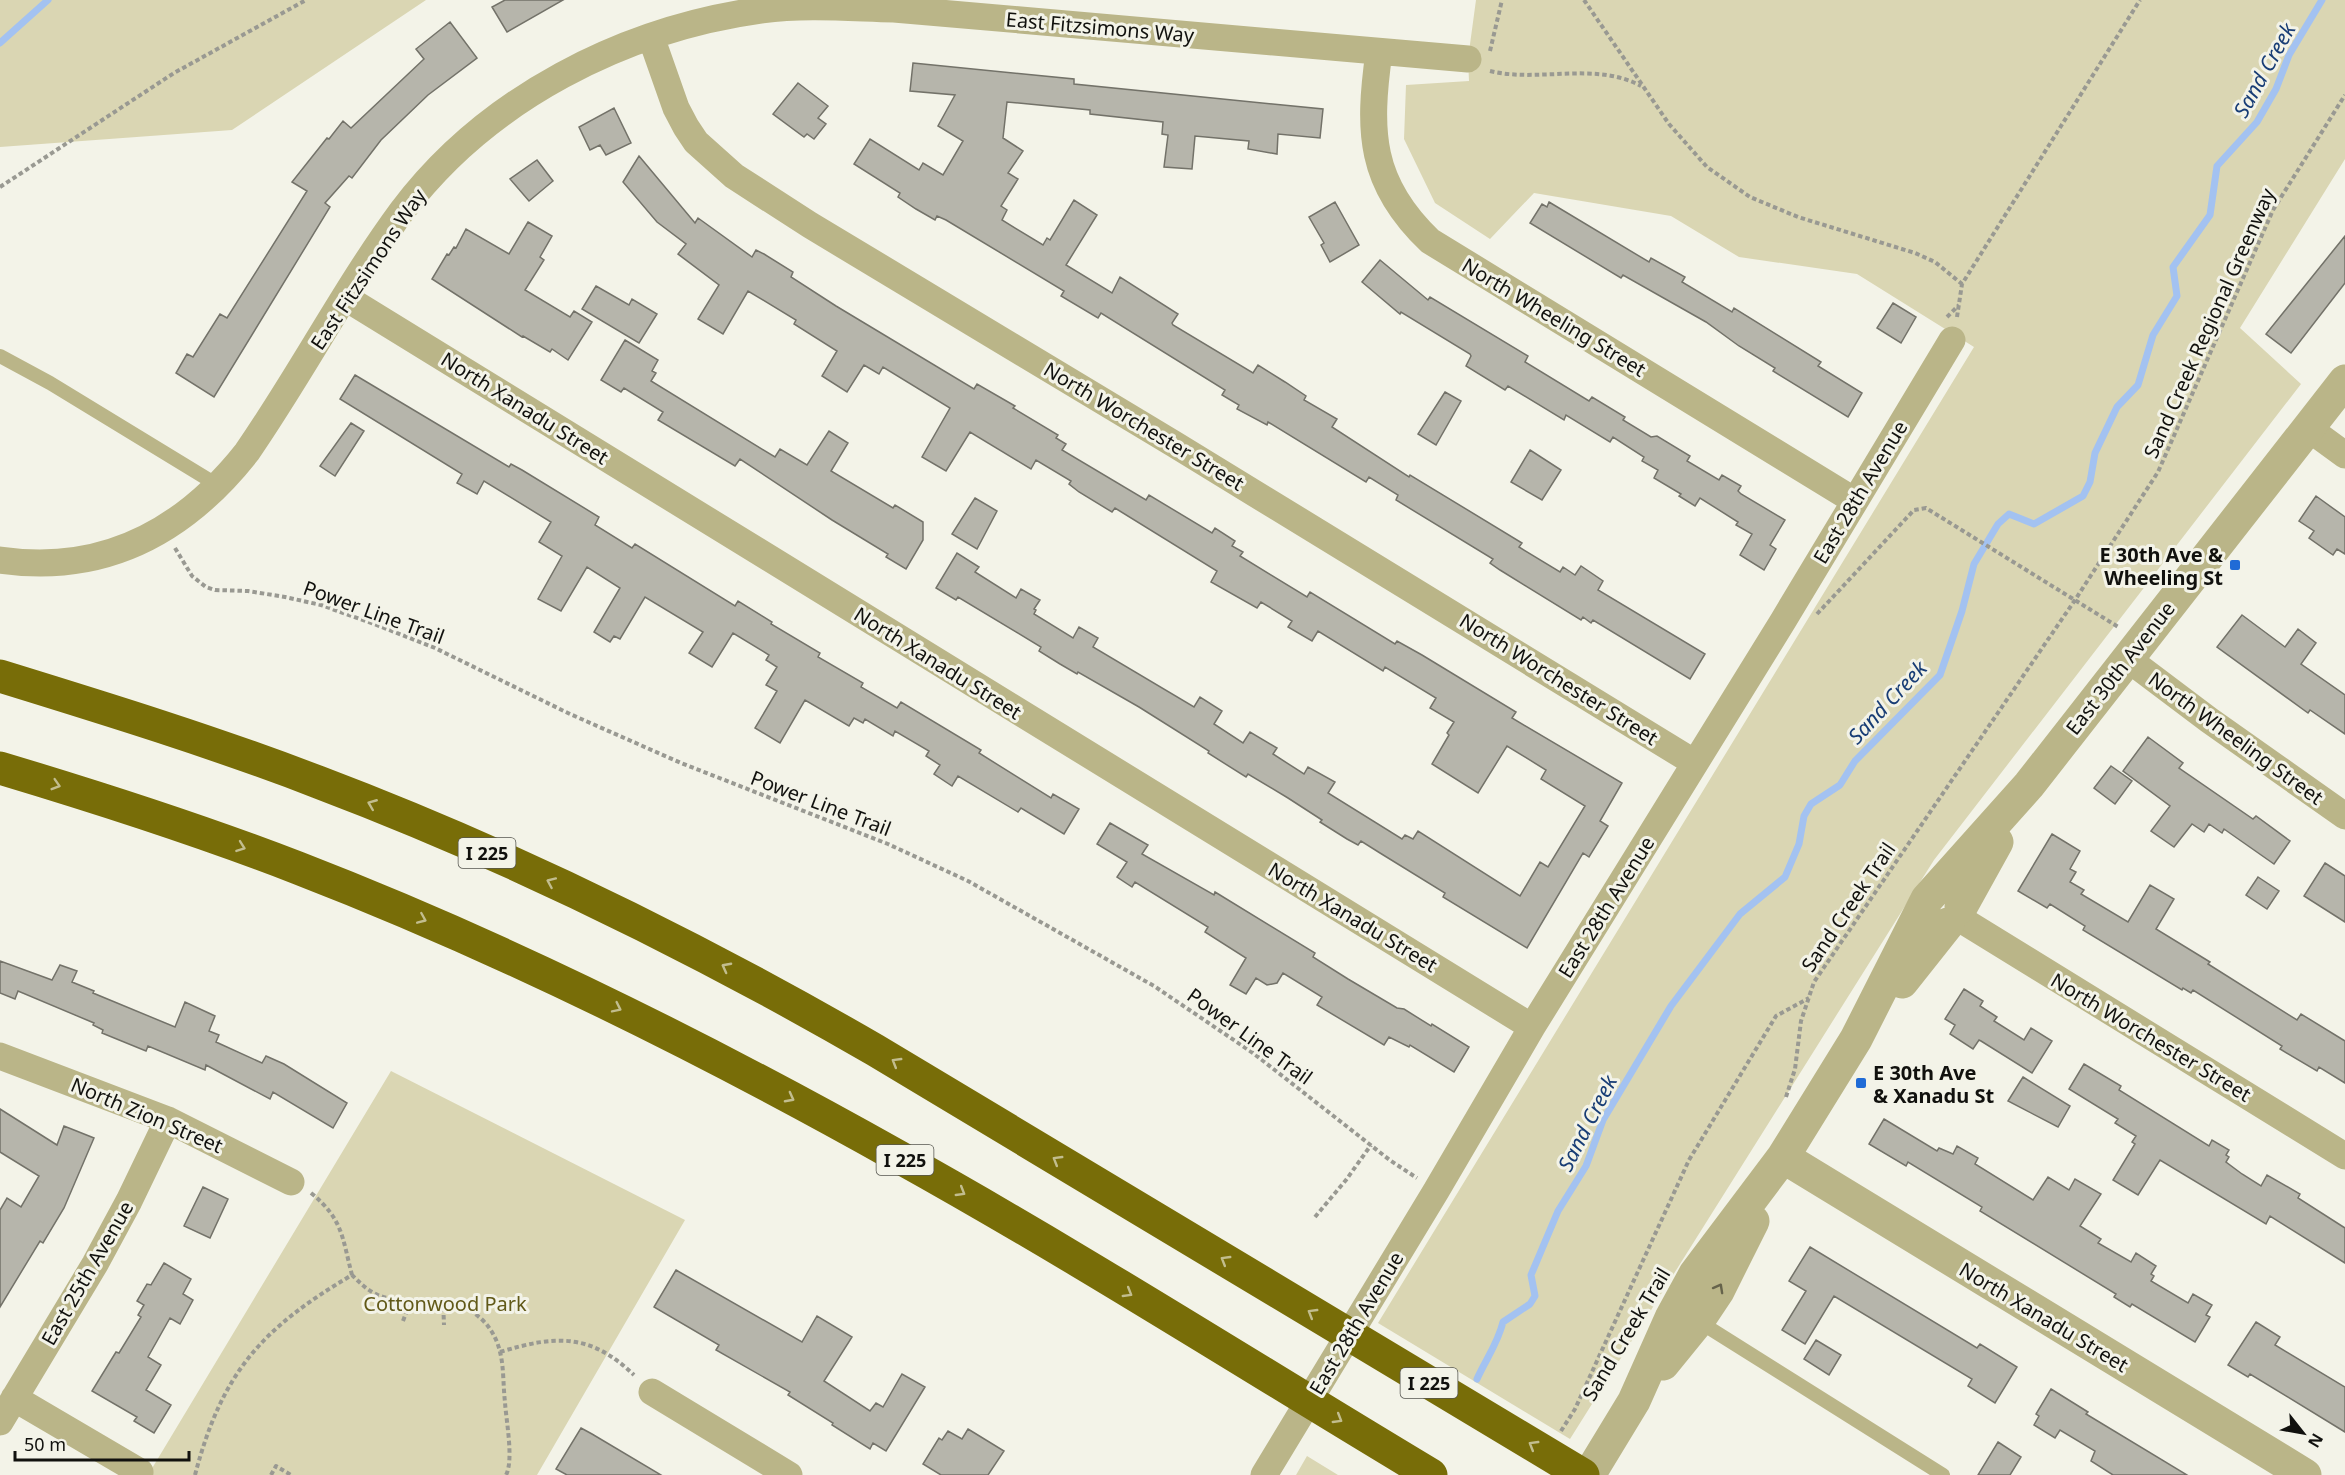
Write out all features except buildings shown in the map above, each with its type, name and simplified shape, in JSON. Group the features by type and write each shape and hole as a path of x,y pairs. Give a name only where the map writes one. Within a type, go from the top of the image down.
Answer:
{"highway":[{"name":"I 225","path":"0,676 224,747 321,783 492,855 695,950 804,1009 1583,1475"},
{"name":"I 225","path":"0,768 174,823 297,867 392,906 565,983 713,1057 895,1154 1431,1475"}],"street":[{"name":"East Fitzsimons Way","path":"0,560 45,563 87,559 124,548 164,529 198,505 219,486 262,431 402,211 442,164 474,135 539,88 609,53 651,37 686,26 765,10 809,7 894,9 931,6 1477,64"},
{"name":"North Worchester Street","path":"651,37 676,108 686,127 708,154 734,176 810,225 1348,549 1695,763"},
{"name":"North Wheeling Street","path":"1379,52 1373,125 1377,156 1389,191 1418,229 1450,255 1715,413 1855,501"},
{"name":"North Xanadu Street","path":"346,298 1532,1027"},
{"name":"East 28th Avenue","path":"1264,1475 1436,1191 1532,1027 1783,621 1952,340"},
{"name":"East 30th Avenue","path":"1589,1475 1634,1401 1671,1318 1695,1274 1783,1157 1856,1039 2029,785 2126,645 2345,381"},
{"path":"2308,428 2345,455"},
{"name":"North Wheeling Street","path":"2126,645 2217,727 2345,816"},
{"name":"North Worchester Street","path":"1945,909 2345,1156"},
{"name":"North Zion Street","path":"0,1056 168,1120 301,1187"},
{"name":"East 25th Avenue","path":"0,1422 112,1234 168,1120"},
{"name":"North Xanadu Street","path":"1783,1157 2305,1475"},
{"name":"East 30th Avenue","path":"1634,1401 1698,1321 1722,1283 1783,1157"},
{"path":"652,1392 789,1475"},
{"path":"15,1398 140,1472"}],"lane":[{"path":"0,356 50,383 219,486"},
{"path":"1698,1321 1943,1475"}],"path":[{"path":"0,187 174,74 306,0"},
{"path":"1584,0 1670,124 1707,167 1750,197 1798,217 1916,253 1935,262 1962,284"},
{"path":"1952,340 1962,284 2140,0"},
{"path":"1477,64 1505,75 1594,74 1618,77 1644,88"},
{"name":"Sand Creek Regional Greenway","path":"2158,472 2273,210 2345,95"},
{"name":"Sand Creek Trail","path":"1782,1107 1795,1069 1801,1021 1814,982 2075,600 2158,472"},
{"path":"1783,621 1819,614 1914,510 1926,508 2075,600 2126,645"},
{"name":"Power Line Trail","path":"164,529 192,576 206,587 215,590 248,591 285,597 321,605 374,624 435,648 551,705 671,759 888,844 968,881 1154,986 1253,1053 1371,1145 1436,1191"},
{"path":"1557,1437 1575,1409 1689,1160 1776,1016 1809,998"},
{"path":"1315,1217 1371,1145"},
{"path":"301,1187 328,1207 338,1222 352,1275 366,1289 379,1295 407,1299 443,1300 461,1304 484,1321 493,1334 500,1352 508,1438 509,1470 506,1475"},
{"path":"195,1475 214,1419 230,1382 250,1353 297,1310 352,1275"},
{"path":"403,1321 408,1308 407,1299"},
{"path":"443,1300 444,1325"},
{"path":"500,1352 520,1346 561,1340 583,1342 618,1359 627,1368"},
{"path":"271,1475 276,1466 291,1475"}],"green space":[{"path":"0,0 426,0 232,130 0,147"},
{"path":"1476,0 2345,0 2345,159 2240,328 2301,384 1934,860 1570,1439 1378,1323 1974,347 1857,274 1739,257 1671,216 1534,193 1490,239 1435,203 1404,139 1406,85 1469,81 1468,59"},
{"name":"Cottonwood Park","path":"391,1071 685,1220 537,1475 148,1475"},
{"path":"1307,1456 1338,1475 1296,1475"}],"waterway":[{"path":"0,43 48,0"},
{"name":"Sand Creek","path":"1477,1379 1495,1344 1503,1322 1530,1304 1535,1296 1531,1275 1558,1211 1586,1166 1603,1120 1671,1006 1740,914 1785,877 1799,844 1804,816 1811,804 1840,785 1855,761 1940,675 1962,611 1974,564 1998,524 2009,514 2034,524 2083,496 2090,482 2095,453 2117,407 2138,385 2153,335 2177,296 2173,267 2210,215 2217,166 2257,122 2276,89 2289,55 2322,0"}],"place":[{"name":"E 30th Ave & Wheeling St","path":"2235,565"},
{"name":"E 30th Ave & Xanadu St","path":"1861,1083"}]}
